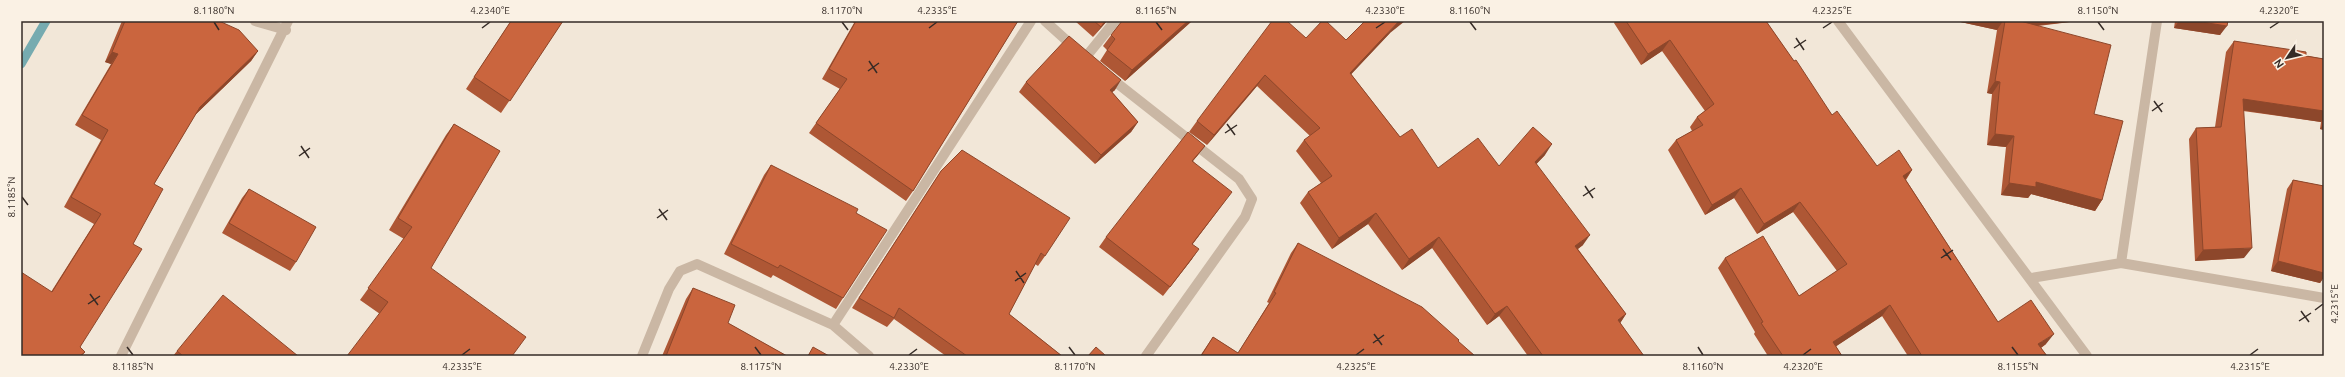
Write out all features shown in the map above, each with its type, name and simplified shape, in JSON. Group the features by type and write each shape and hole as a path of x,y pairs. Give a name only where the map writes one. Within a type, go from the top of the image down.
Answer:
{"street":[{"path":"121,356 287,25 255,21"},
{"path":"833,325 1031,21"},
{"path":"1045,21 1091,63 1239,179 1252,199 1245,217 1146,356"},
{"path":"1091,63 1115,21"},
{"path":"1838,21 2031,278 2087,356"},
{"path":"2121,263 2157,21"},
{"path":"2031,278 2121,263 2324,298"},
{"path":"642,356 669,288 680,271 697,264 833,325 869,356"}],"building":[{"path":"125,21 219,21 239,30 258,51 200,107 154,184 163,189 133,244 142,249 80,347 85,352 80,356 21,356 21,272 52,292 101,214 71,197 108,130 82,115 118,54 112,52"},
{"path":"511,21 563,21 510,101 474,77"},
{"path":"856,21 1018,21 913,191 816,123 847,79 829,69"},
{"path":"1094,21 1105,21 1101,27"},
{"path":"1122,21 1188,21 1132,70 1107,50 1115,39 1111,35"},
{"path":"1272,21 1287,21 1306,38 1322,21 1326,21 1346,40 1365,21 1399,21 1350,73 1400,137 1412,129 1438,168 1478,138 1499,166 1533,127 1552,144 1535,162 1590,235 1575,246 1626,314 1618,320 1644,356 1543,356 1507,306 1495,314 1439,237 1409,259 1376,213 1339,238 1308,192 1332,176 1304,140 1320,128 1265,75 1214,135 1197,121"},
{"path":"1626,21 1766,21 1794,61 1796,60 1832,115 1837,111 1877,166 1899,150 1912,170 1903,176 1998,322 2031,300 2054,334 2038,344 2047,356 1922,356 1890,305 1833,342 1842,356 1783,356 1761,323 1763,322 1725,258 1763,236 1799,296 1847,264 1800,202 1764,224 1741,188 1712,205 1676,140 1703,125 1697,117 1714,104 1670,40 1648,54"},
{"path":"2005,21 2020,21 2111,45 2094,114 2123,121 2102,200 2036,182 2036,187 2009,183 2014,136 1995,134 2000,82 1995,81"},
{"path":"2195,21 2228,21 2227,26"},
{"path":"1069,36 1121,80 1110,90 1138,122 1101,155 1026,82"},
{"path":"2234,41 2306,52 2306,56 2324,59 2324,111 2243,99 2252,248 2203,250 2196,128 2221,127"},
{"path":"454,124 500,151 431,268 526,337 512,356 347,356 388,302 368,288 412,227 398,218"},
{"path":"1188,132 1205,146 1192,161 1232,192 1192,244 1199,249 1170,287 1106,237"},
{"path":"962,150 1070,218 1045,256 1041,253 1009,314 1062,356 967,356 899,308 894,318 859,298 941,171"},
{"path":"771,165 858,209 856,213 887,230 843,298 780,265 778,268 731,244"},
{"path":"2293,180 2324,186 2324,273 2278,261"},
{"path":"249,189 316,227 296,262 229,223"},
{"path":"1298,243 1422,307 1475,356 1201,356 1213,337 1238,353 1276,293 1274,292"},
{"path":"693,288 735,305 728,323 787,356 666,356"},
{"path":"223,295 298,356 183,356 177,351"},
{"path":"813,347 829,356 808,356"},
{"path":"1096,347 1106,356 1088,356"}],"waterway":[{"path":"21,64 46,21"}]}
